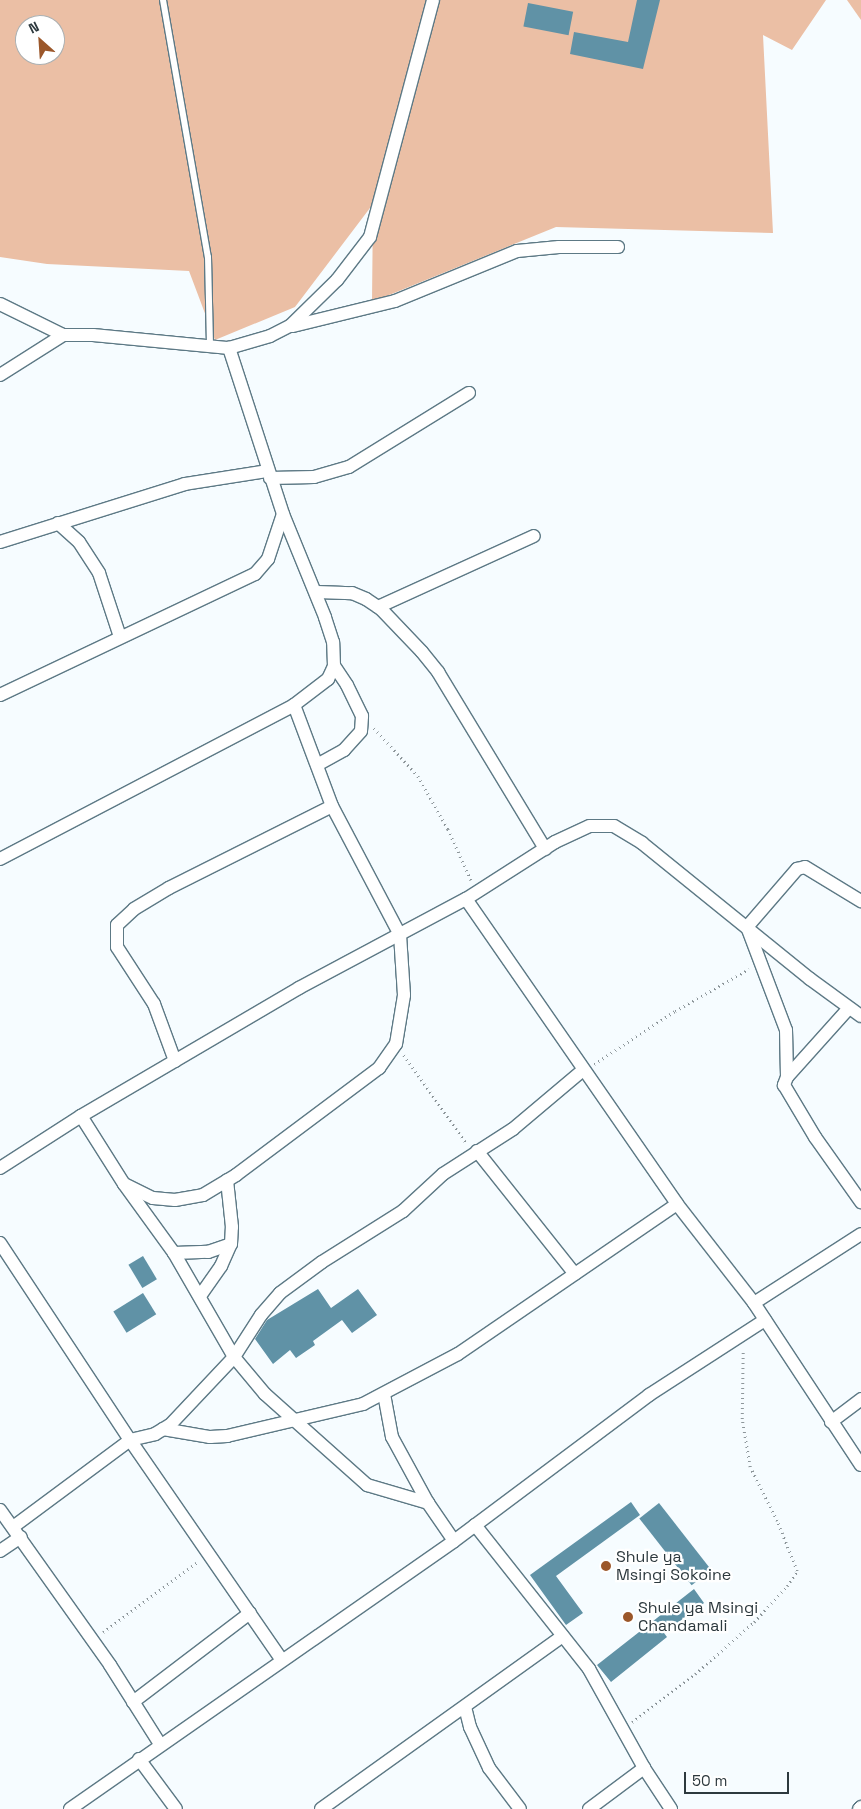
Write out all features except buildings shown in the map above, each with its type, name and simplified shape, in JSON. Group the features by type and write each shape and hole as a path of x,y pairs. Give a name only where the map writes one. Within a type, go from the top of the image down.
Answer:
{"street":[{"path":"290,326 337,280 370,237 433,0"},
{"path":"0,304 63,335 94,334 229,348 290,326 395,301 517,252 559,247 618,247"},
{"path":"0,375 63,335"},
{"path":"0,860 294,705 328,679 334,666 333,642 317,592 282,514 229,348"},
{"path":"0,542 185,484 269,474 314,477 340,471 469,393"},
{"path":"0,695 255,574 268,559 282,514"},
{"path":"58,523 91,559 120,637"},
{"path":"378,607 534,536"},
{"path":"317,592 352,593 378,607 438,672 545,849"},
{"path":"317,765 333,758 362,731 362,716 347,685 334,666"},
{"path":"124,1184 153,1198 175,1200 203,1195 227,1180 379,1068 396,1044 404,995 400,935 332,806 294,705"},
{"path":"175,1061 154,1004 117,947 117,925 134,909 195,874 332,806"},
{"path":"0,1168 81,1116 299,988 471,896 545,849 590,826 614,826 642,843 861,1016"},
{"path":"747,927 797,869 805,867 861,901"},
{"path":"471,896 583,1070 677,1204 754,1303 861,1465"},
{"path":"747,927 786,1030 788,1077"},
{"path":"849,1008 788,1077 784,1085 787,1093 861,1202"},
{"path":"13,1527 130,1440 163,1429 182,1414 234,1357 260,1314 280,1293 322,1262 403,1212 443,1174 513,1129 583,1070"},
{"path":"81,1116 124,1184 174,1253 234,1357 259,1388 292,1421 367,1484 428,1503"},
{"path":"472,1154 574,1274"},
{"path":"200,1296 220,1266 231,1244 232,1228 227,1180"},
{"path":"163,1429 210,1437 227,1436 363,1404 458,1354 677,1204"},
{"path":"754,1303 861,1234"},
{"path":"0,1243 4,1258 282,1660"},
{"path":"174,1253 208,1252 231,1244"},
{"path":"70,1809 160,1744 454,1541 649,1395 764,1320"},
{"path":"384,1394 392,1437 428,1503 454,1541"},
{"path":"831,1422 861,1398"},
{"path":"0,1510 92,1641 160,1744"},
{"path":"475,1524 589,1669 644,1768 671,1809"},
{"path":"0,1551 21,1538"},
{"path":"133,1702 250,1614"},
{"path":"321,1809 563,1636"},
{"path":"465,1707 485,1760 520,1809"},
{"path":"139,1759 176,1809"},
{"path":"589,1809 644,1768"}],"lane":[{"path":"163,0 208,257 210,347"}],"path":[{"path":"362,716 394,746 418,776 448,828 471,896"},
{"path":"583,1070 708,990 761,962"},
{"path":"396,1044 466,1138 472,1154"},
{"path":"623,1729 695,1674 754,1622 787,1586 797,1571 781,1529 750,1467 742,1419 743,1334"},
{"path":"92,1641 209,1553"}],"shaded area":[{"path":"0,0 826,0 792,50 763,35 773,233 556,227 372,302 373,204 295,307 215,340 189,271 47,264 0,257"},
{"path":"847,0 861,0 861,20"}],"place":[{"name":"Shule ya Msingi Sokoine","path":"606,1566"},
{"name":"Shule ya Msingi Chandamali","path":"628,1617"}]}
